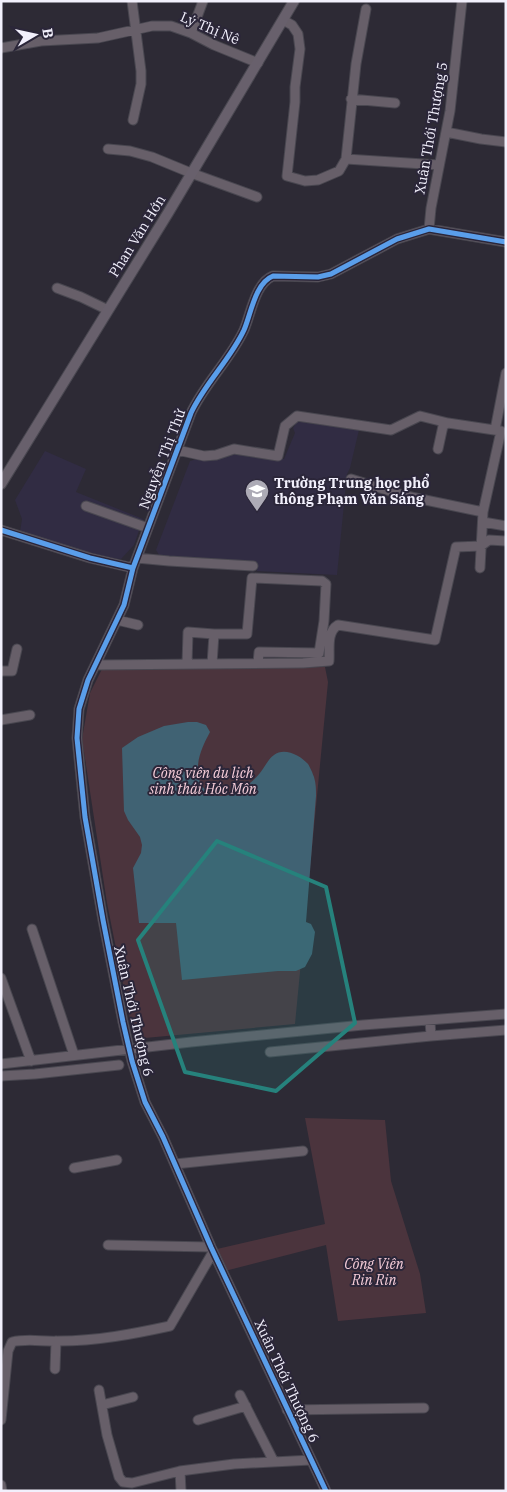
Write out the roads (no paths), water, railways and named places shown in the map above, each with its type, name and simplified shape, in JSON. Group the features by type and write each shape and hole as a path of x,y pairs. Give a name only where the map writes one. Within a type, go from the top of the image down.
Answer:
{"main road":[{"name":"Phan Văn Hớn","path":"1,484 294,1"}],"street":[{"path":"132,1 141,71 141,84 133,120"},
{"path":"191,33 203,1"},
{"name":"Xuân Thới Thượng 5","path":"429,229 431,208 455,76 462,1"},
{"path":"283,20 292,25 298,34 300,49 287,176 305,181 318,180 339,171 346,160 351,100 366,8"},
{"name":"Lý Thị Nê","path":"1,48 48,40 98,38 136,28 171,26 258,63"},
{"path":"351,100 395,103"},
{"path":"446,132 506,142"},
{"path":"108,149 130,151 152,157 257,197"},
{"path":"346,160 440,165"},
{"name":"Nguyễn Thị Thử","path":"133,568 196,401 236,345 263,282 273,276 318,277 331,274 397,239 429,229 506,242"},
{"path":"57,288 81,296 108,310"},
{"path":"495,430 506,373"},
{"path":"177,450 204,456 234,449 278,456 285,426 296,416 391,430 420,416 448,423 501,431 483,517 480,568"},
{"path":"438,449 444,426 448,423"},
{"path":"352,479 483,517 506,526"},
{"path":"86,506 148,528"},
{"path":"1,530 90,558 133,568"},
{"path":"96,665 303,663 329,661 331,632 338,625 435,640 456,546 481,546 489,540 506,541"},
{"path":"137,558 169,562 253,566"},
{"name":"Xuân Thới Thượng 6","path":"133,568 124,605 88,680 79,709 77,738 85,817 103,920 132,1061 145,1102 163,1137 212,1249 326,1491"},
{"path":"187,664 188,632 247,634 252,578 322,581 326,584 324,621 319,653 259,652 258,663"},
{"path":"117,620 138,625"},
{"path":"212,664 214,634"},
{"path":"1,671 12,671 17,648"},
{"path":"1,720 30,715"},
{"path":"32,929 74,1055"},
{"path":"1,978 31,1061"},
{"path":"1,1064 354,1026 506,1014"},
{"path":"430,1021 431,1036"},
{"path":"270,1052 506,1030"},
{"path":"1,1076 119,1065"},
{"path":"175,1164 303,1151"},
{"path":"74,1168 117,1160"},
{"path":"1,1420 8,1351 12,1342 20,1340 56,1341 106,1338 170,1326 212,1249 108,1245"},
{"path":"55,1369 56,1341"},
{"path":"99,1390 107,1435 119,1477 123,1482 132,1483 180,1471 234,1464 311,1460"},
{"path":"240,1395 274,1462"},
{"path":"102,1405 133,1397"},
{"path":"198,1420 246,1406"},
{"path":"287,1410 424,1408"},
{"path":"180,1471 181,1491"},
{"path":"1,1485 2,1491"}],"water":[{"path":"188,722 206,725 210,732 200,755 198,773 203,787 214,795 227,795 246,787 260,773 268,761 278,753 292,753 305,761 311,769 315,782 316,796 306,922 311,924 315,932 312,954 305,967 296,971 182,980 176,923 139,923 133,868 141,853 142,845 140,837 124,811 122,748 138,737 164,726"}],"place":[{"name":"Trường Trung học phổ thông Phạm Văn Sáng","path":"257,512"}],"park label":[{"name":"Công viên du lịch sinh thái Hóc Môn","path":"203,782"},
{"name":"Công Viên Rin Rin","path":"374,1272"}]}
